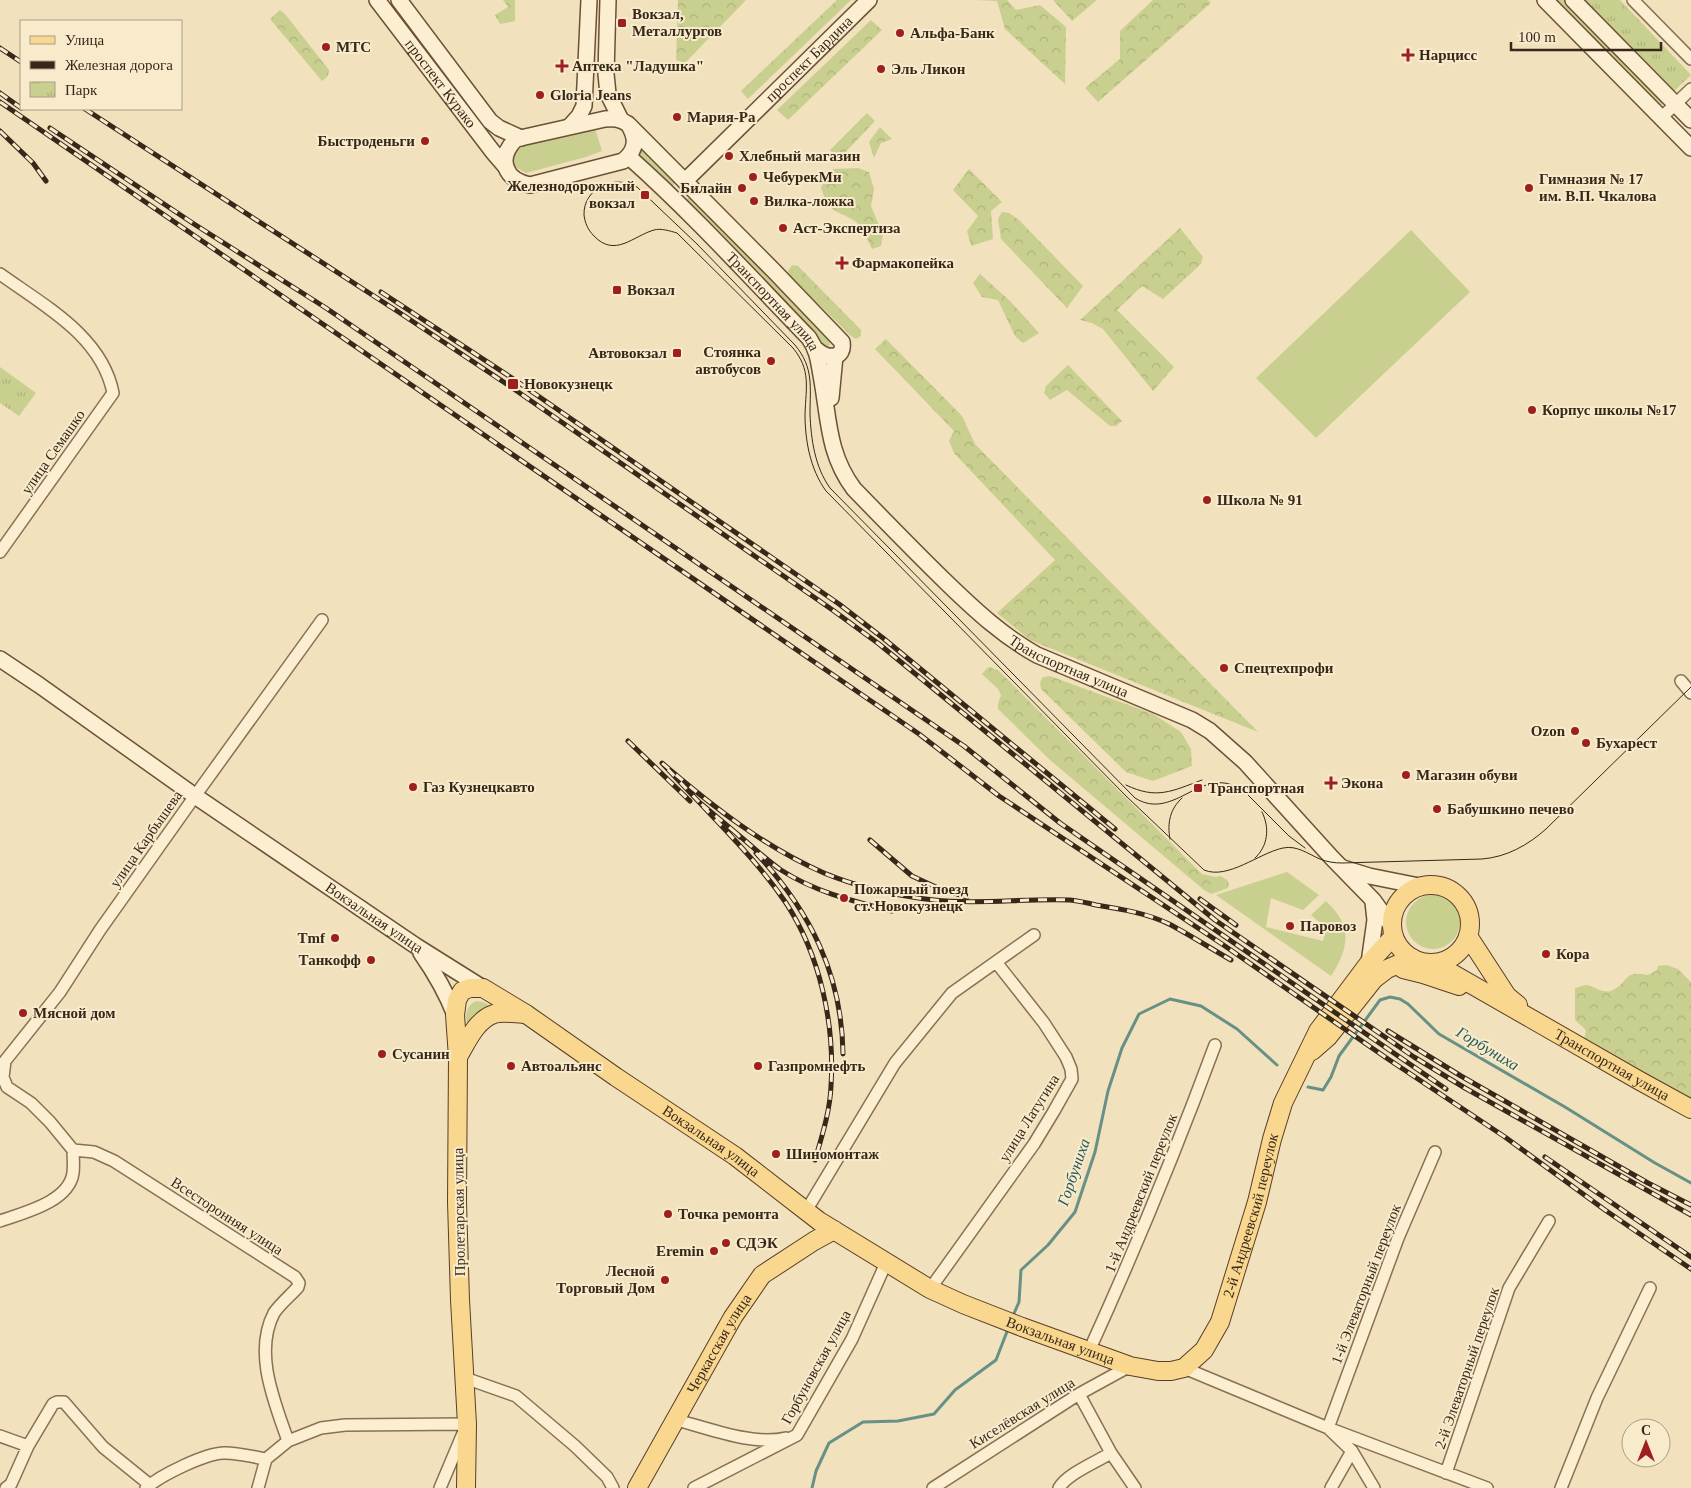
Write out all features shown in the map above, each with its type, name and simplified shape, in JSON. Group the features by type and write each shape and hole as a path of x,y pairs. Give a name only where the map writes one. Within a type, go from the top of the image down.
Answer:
{"main road":[{"name":"проспект Курако","path":"377,0 506,167 512,178 520,183 530,186 623,161 629,156"},
{"name":"проспект Курако","path":"399,0 490,121 499,128 521,138"},
{"path":"570,126 579,116 584,106 589,0"},
{"path":"608,0 606,74 608,94 624,122 634,133 635,142 629,156"},
{"name":"проспект Бардина","path":"671,194 678,194 683,191 685,181 869,0"},
{"path":"1545,0 1691,148"},
{"path":"1573,0 1691,120"},
{"path":"506,167 505,155 510,146 521,138 614,118 624,122"},
{"name":"Транспортная улица","path":"624,122 839,337 830,432"},
{"name":"Транспортная улица","path":"629,156 671,194 694,221 809,338 817,350 830,432 835,454 844,475 854,489 933,570 984,619 1037,656 1192,720 1210,731 1245,762 1372,900 1392,931"},
{"path":"817,350 822,355 828,357 839,351"},
{"name":"Вокзальная улица","path":"0,659 195,796 416,946 526,1014 616,1077 735,1156 806,1211 886,1263 930,1289 963,1304 1130,1366 1158,1371 1184,1368"},
{"path":"1342,868 1369,876 1419,886 1438,885 1457,894 1465,904 1469,915 1470,927 1468,936 1463,946 1455,954 1445,960 1434,963 1412,958 1398,946 1392,931 1393,912 1398,901 1408,892 1419,886"},
{"path":"1369,963 1376,920 1372,900"},
{"name":"2-й Андреевский переулок","path":"1184,1368 1204,1350 1220,1322 1257,1202 1283,1102 1318,1031 1392,931"},
{"path":"1468,936 1507,996 1533,1019"},
{"name":"Пролетарская улица","path":"416,946 435,972 455,1015 458,1057 457,1202 467,1424 466,1488"},
{"path":"1306,1056 1328,1037 1374,979 1387,969 1412,958"},
{"path":"1434,963 1533,1019"},
{"path":"1387,969 1423,974 1502,1002"},
{"path":"455,1015 457,1000 462,991 470,988 483,988"},
{"path":"458,1057 476,1028 484,1019 495,1013 526,1014"},
{"name":"Транспортная улица","path":"1533,1019 1640,1081 1691,1108"},
{"name":"Черкасская улица","path":"637,1488 733,1317 762,1275 834,1230"}],"street":[{"path":"1633,0 1691,58"},
{"path":"1661,118 1691,89"},
{"name":"улица Семашко","path":"0,274 77,330 98,357 110,382 112,393 0,552"},
{"name":"улица Карбышева","path":"2,1078 5,1061 60,992 100,930 322,620"},
{"path":"1681,681 1691,693"},
{"path":"806,1211 895,1063 952,993 1034,935"},
{"name":"улица Латугина","path":"930,1289 1034,1144 1072,1079 1071,1069 1066,1057 1044,1023 996,962"},
{"name":"1-й Андреевский переулок","path":"1089,1351 1122,1279 1182,1136 1215,1045"},
{"path":"0,1221 44,1205 58,1197 68,1187 73,1175 73,1150 50,1122 31,1103 7,1087 2,1078"},
{"name":"Всесторонняя улица","path":"73,1150 94,1152 114,1160 299,1282 298,1287 276,1311 269,1325 267,1342 266,1365 270,1387 288,1441"},
{"name":"1-й Элеваторный переулок","path":"1328,1428 1398,1238 1435,1152"},
{"name":"2-й Элеваторный переулок","path":"1446,1473 1509,1288 1549,1221"},
{"name":"Горбуновская улица","path":"694,1488 798,1435 852,1339 886,1263"},
{"path":"1560,1488 1597,1398 1650,1288"},
{"name":"Киселёвская улица","path":"933,1488 1079,1394 1130,1366"},
{"name":"Вокзальная улица","path":"1184,1368 1328,1428 1487,1488"},
{"path":"465,1378 516,1396 575,1446 606,1477 613,1488"},
{"path":"1079,1394 1111,1453 1135,1488"},
{"path":"6,1488 11,1484 28,1446 53,1404 57,1402 64,1402 103,1447 148,1486 173,1471 201,1459 224,1453 266,1459"},
{"path":"676,1420 751,1440 778,1440 798,1435"},
{"path":"258,1488 266,1459 288,1441 321,1428 345,1425 467,1424 440,1488"},
{"path":"1328,1428 1352,1451 1374,1488"},
{"path":"0,1436 28,1446"},
{"path":"1331,1488 1352,1451"},
{"path":"1059,1488 1062,1483 1073,1475 1111,1453"}],"green space":[{"path":"503,0 515,0 515,21 500,24 495,15 508,7"},
{"path":"678,0 746,0 685,63 676,60"},
{"path":"837,0 851,0 748,99 741,91"},
{"path":"974,0 1007,0 1016,10 1040,5 1066,27 1065,84 1005,29 997,1"},
{"path":"1053,0 1097,0 1072,21"},
{"path":"1153,0 1208,0 1211,3 1098,102 1085,88 1120,59 1120,31"},
{"path":"1551,0 1564,0 1662,102 1662,105 1659,105"},
{"path":"1582,0 1620,0 1691,75 1672,93"},
{"path":"280,10 329,70 328,76 322,81 270,19"},
{"path":"871,20 882,30 788,120 777,110"},
{"path":"867,113 875,121 837,161 830,150"},
{"path":"594,125 602,151 526,173 515,167 514,160 516,154 525,144"},
{"path":"880,127 892,139 881,143 874,158 869,142"},
{"path":"641,146 675,180 674,185 669,185 637,153"},
{"path":"858,168 869,172 874,189 871,206 883,235 881,246 872,249 859,224 830,207 821,187 833,169"},
{"path":"969,169 1002,202 991,211 993,239 971,246 967,231 978,216 953,190"},
{"path":"690,197 829,340 830,345 827,347 824,345 687,204 685,201"},
{"path":"1002,212 1009,213 1019,220 1083,286 1067,308 1001,239 998,219"},
{"path":"1180,228 1203,257 1201,264 1163,299 1142,286 1117,310 1174,367 1153,391 1103,329 1092,323 1080,320"},
{"path":"1411,230 1470,292 1316,438 1256,378"},
{"path":"792,265 798,266 861,330 861,336 856,339 851,336 789,275 788,271"},
{"path":"980,274 1010,301 1039,333 1023,343 1015,336 998,300 982,297 973,283"},
{"path":"886,339 962,416 975,444 1258,732 1030,640 997,613 1055,560 954,453 949,441 954,431 875,349"},
{"path":"1068,365 1122,421 1116,426 1110,426 1067,390 1050,400 1044,393 1046,386"},
{"path":"0,367 36,393 19,416 0,403"},
{"path":"990,667 999,671 1202,874 1215,877 1221,876 1227,880 1228,888 1211,894 1204,890 1050,760 998,709 1001,695 998,689 982,674"},
{"path":"1050,676 1153,714 1181,732 1191,749 1192,766 1153,781 1126,772 1041,689 1040,682 1043,677"},
{"path":"1287,872 1319,895 1303,910 1271,898 1266,927 1323,941 1326,928 1311,915 1326,901 1340,919 1345,937 1342,955 1331,976 1216,895"},
{"path":"1433,895 1443,897 1452,903 1458,912 1460,922 1458,932 1452,941 1443,947 1433,949 1423,947 1414,941 1408,932 1406,922 1408,912 1414,903 1423,897"},
{"path":"1666,965 1678,969 1691,982 1691,1100 1584,1040 1586,1030 1575,1020 1575,988 1586,985 1602,991 1613,990 1630,975 1648,975 1657,970 1658,966"},
{"path":"476,1001 495,1008 467,1028 466,1016 469,1006"}],"waterway":[{"name":"Горбуниха","path":"1308,1087 1323,1090 1331,1077 1339,1056 1380,1000 1390,997 1400,999 1408,1004 1439,1034 1691,1183"},
{"name":"Горбуниха","path":"1012,1318 1019,1302 1021,1270 1048,1245 1075,1212 1095,1152 1108,1091 1122,1048 1139,1014 1170,999 1201,1006 1237,1029 1277,1065"},
{"name":"Горбуниха","path":"812,1488 816,1471 829,1443 863,1422 898,1421 934,1414 955,1390 996,1360 1008,1329"}],"tram line":[{"path":"1243,791 1229,784 1215,783 1163,803 1149,804 1135,798 830,488 817,462 811,434 810,378 801,353 795,345 697,244 637,187 628,183 610,183 602,186 589,197 585,206 586,224 594,236 602,242 609,245 624,244 657,229 677,233 793,348 799,356 805,371 807,444 812,464 826,491 1126,796 1204,870 1213,872 1233,869 1288,847 1298,849 1325,861 1339,863 1482,859 1508,853 1532,840 1546,829 1691,687"},
{"path":"1126,785 1137,790 1156,793 1173,790 1202,780"},
{"path":"1240,787 1289,836 1305,848"},
{"path":"1170,839 1170,817 1182,798"},
{"path":"1255,858 1263,848 1267,830 1262,812"}],"railway":[{"path":"0,48 20,61"},
{"path":"0,93 20,107"},
{"path":"0,102 919,734 999,796 1222,944 1385,1057 1505,1137 1605,1210 1691,1269"},
{"path":"87,110 511,387 834,611 879,644 1215,920 1414,1057 1465,1088 1691,1215"},
{"path":"50,128 194,224 326,308 964,746 1060,823 1446,1089"},
{"path":"0,131 33,163 46,181"},
{"path":"381,292 515,380 839,604 1115,829"},
{"path":"628,741 690,801"},
{"path":"699,802 662,763 719,809 759,838 802,863 850,883 906,896 934,900 968,902 1070,900 1124,910 1142,914 1169,924 1231,960"},
{"path":"736,833 699,802 755,863 786,903 798,923 816,967 823,991 832,1062 829,1105 815,1160"},
{"path":"740,837 736,833 775,866 794,878 835,895 892,911"},
{"path":"870,840 912,876 938,888 967,897"},
{"path":"756,853 792,898 807,921 819,945 837,997 843,1054"},
{"path":"1200,899 1236,925"},
{"path":"1388,1031 1461,1076 1648,1183 1691,1205"},
{"path":"1545,1157 1691,1257"}],"place":[{"name":"Вокзал, Металлургов","path":"622,23"},
{"name":"Альфа-Банк","path":"900,33"},
{"name":"МТС","path":"326,47"},
{"name":"Нарцисс","path":"1408,55"},
{"name":"Аптека \"Ладушка\"","path":"562,66"},
{"name":"Эль Ликон","path":"881,69"},
{"name":"Gloria Jeans","path":"540,95"},
{"name":"Мария-Ра","path":"677,117"},
{"name":"Быстроденьги","path":"425,141"},
{"name":"Хлебный магазин","path":"729,156"},
{"name":"ЧебурекМи","path":"753,177"},
{"name":"Билайн","path":"742,188"},
{"name":"Гимназия № 17 им. В.П. Чкалова","path":"1529,188"},
{"name":"Железнодорожный вокзал","path":"645,195"},
{"name":"Вилка-ложка","path":"754,201"},
{"name":"Аст-Экспертиза","path":"783,228"},
{"name":"Фармакопейка","path":"842,263"},
{"name":"Вокзал","path":"617,290"},
{"name":"Автовокзал","path":"677,353"},
{"name":"Стоянка автобусов","path":"771,361"},
{"name":"Новокузнецк","path":"513,384"},
{"name":"Корпус школы №17","path":"1532,410"},
{"name":"Школа № 91","path":"1207,500"},
{"name":"Спецтехпрофи","path":"1224,668"},
{"name":"Ozon","path":"1575,731"},
{"name":"Бухарест","path":"1586,743"},
{"name":"Магазин обуви","path":"1406,775"},
{"name":"Экона","path":"1331,783"},
{"name":"Газ Кузнецкавто","path":"413,787"},
{"name":"Транспортная","path":"1198,788"},
{"name":"Бабушкино печево","path":"1437,809"},
{"name":"Пожарный поезд ст. Новокузнецк","path":"844,898"},
{"name":"Паровоз","path":"1290,926"},
{"name":"Tmf","path":"335,938"},
{"name":"Кора","path":"1546,954"},
{"name":"Танкофф","path":"371,960"},
{"name":"Мясной дом","path":"23,1013"},
{"name":"Сусанин","path":"382,1054"},
{"name":"Автоальянс","path":"511,1066"},
{"name":"Газпромнефть","path":"758,1066"},
{"name":"Шиномонтаж","path":"776,1154"},
{"name":"Точка ремонта","path":"668,1214"},
{"name":"СДЭК","path":"726,1243"},
{"name":"Eremin","path":"714,1251"},
{"name":"Лесной Торговый Дом","path":"665,1280"}]}
